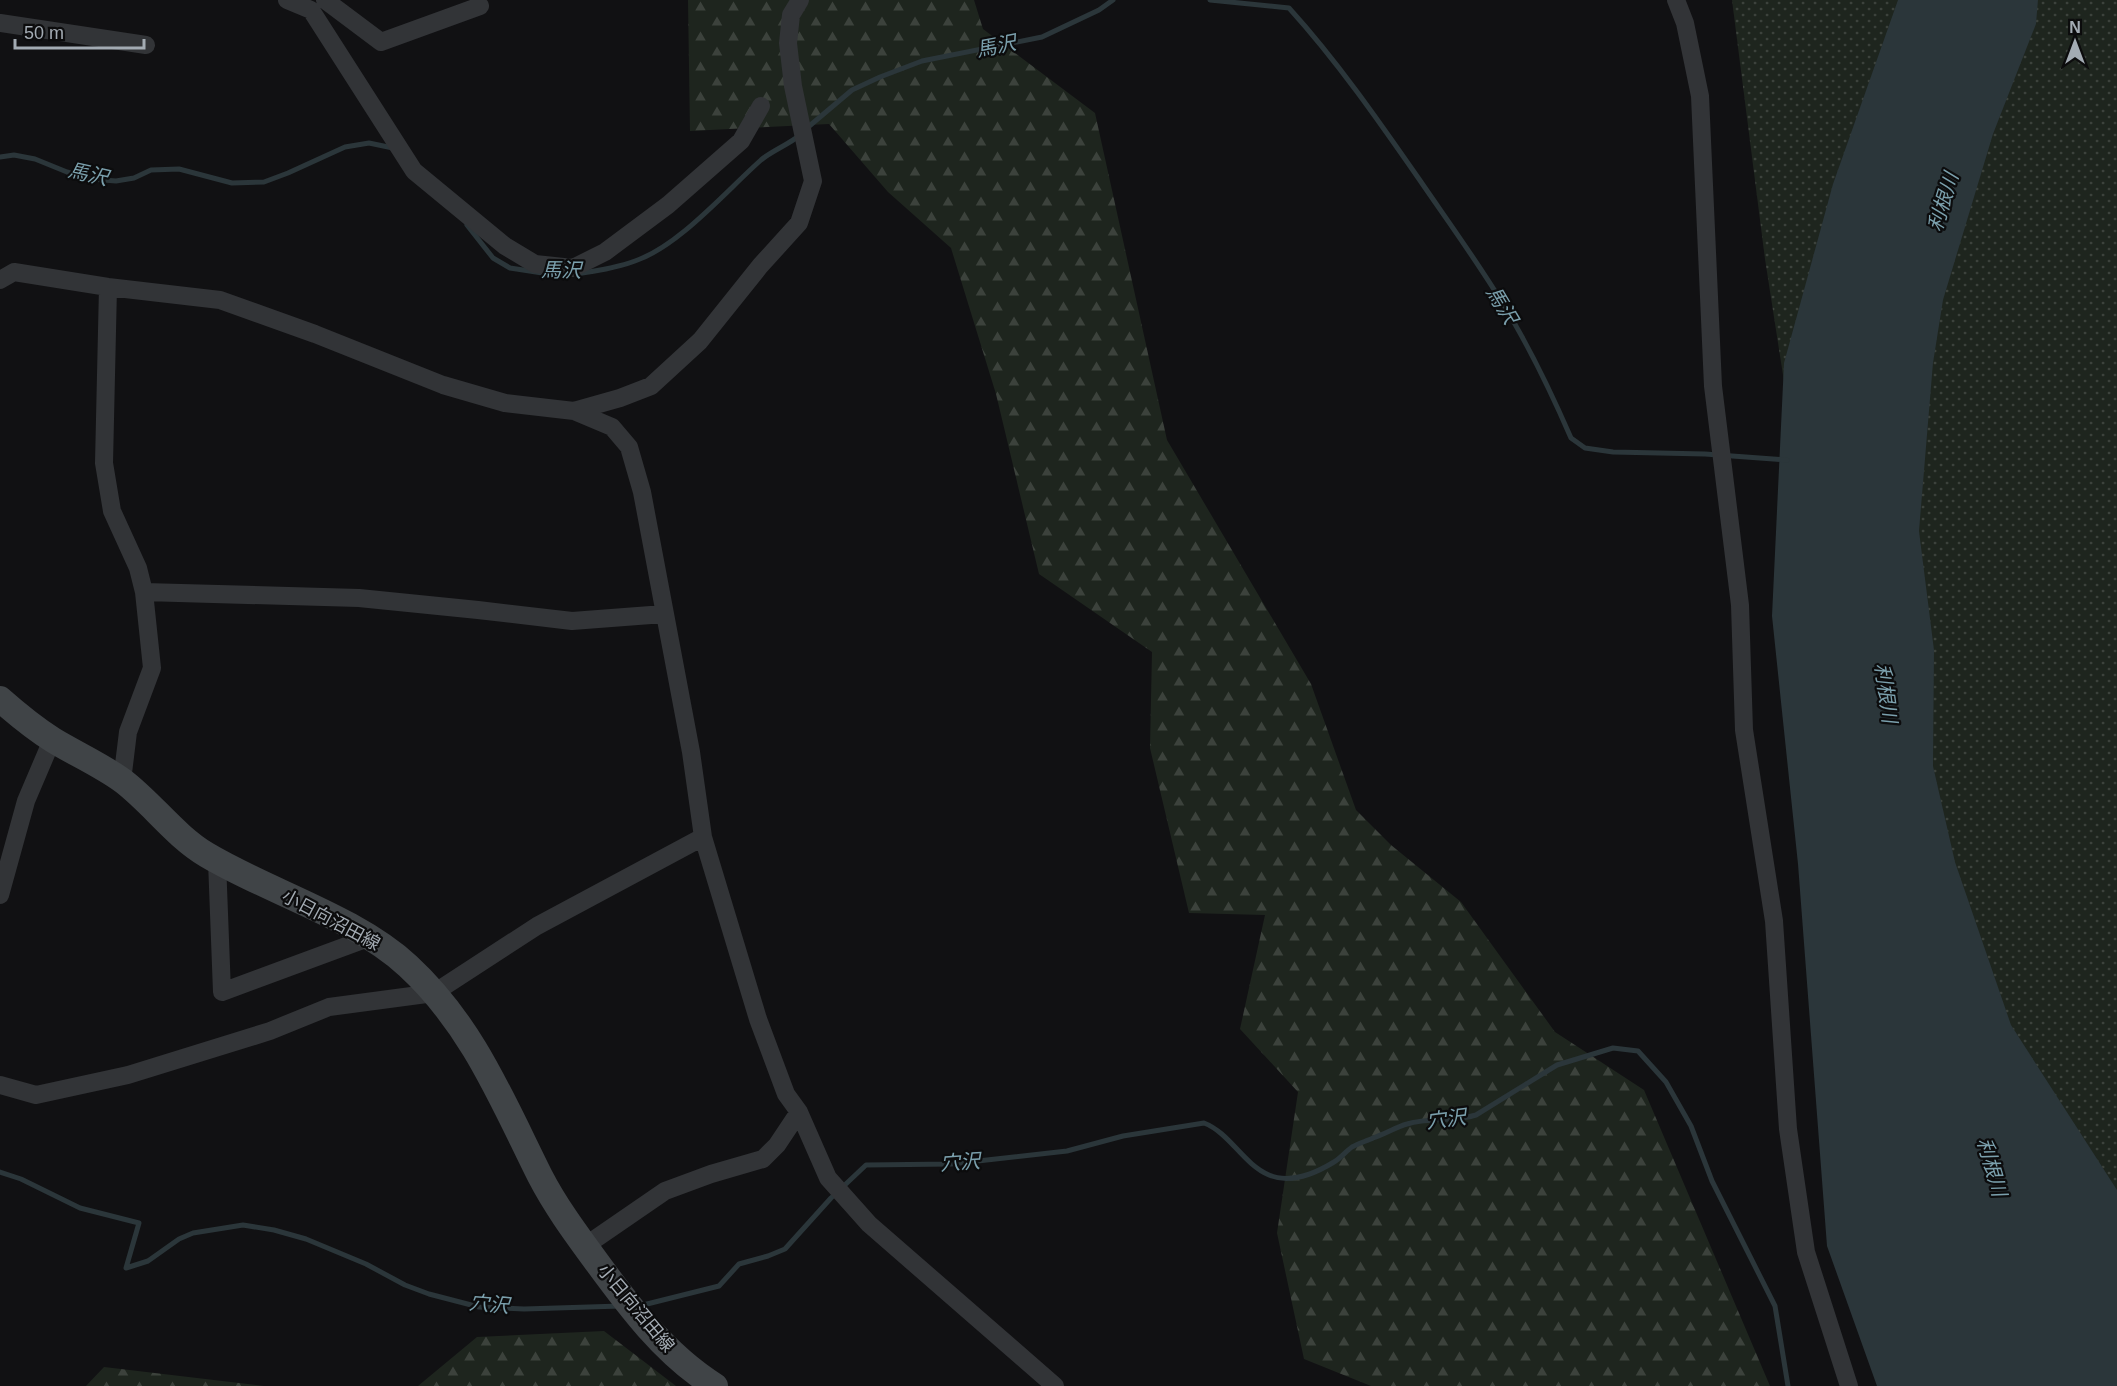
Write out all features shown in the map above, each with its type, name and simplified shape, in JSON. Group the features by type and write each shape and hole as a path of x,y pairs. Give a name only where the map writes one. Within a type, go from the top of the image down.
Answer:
{"main road":[{"name":"小日向沼田線","path":"0,699 52,740 122,781 182,836 217,861 358,931 407,965 434,993 481,1057 556,1206 602,1270 665,1348 715,1386"}],"street":[{"path":"325,0 381,42 480,6"},
{"path":"574,411 620,398 651,386 700,341 760,266 799,223 813,181 793,86 788,43 791,15 800,0"},
{"path":"1676,0 1685,23 1700,96 1713,386 1740,604 1744,730 1774,921 1788,1129 1806,1252 1849,1386"},
{"path":"295,1 311,10 414,171 506,246 535,264 573,268 605,252 668,206 741,141 761,106"},
{"path":"0,23 146,45"},
{"path":"0,280 14,272 108,287 220,300 315,334 443,385 506,404 574,411 612,427 629,447 642,492 691,752 703,837 758,1019 786,1094 799,1112 828,1178 869,1224 1055,1386"},
{"path":"108,287 104,463 112,512 138,568 144,592 152,668 128,732 122,781"},
{"path":"144,592 359,598 572,621 664,614"},
{"path":"0,895 26,801 52,740"},
{"path":"0,1085 36,1095 128,1075 270,1032 329,1007 434,993 537,926 703,837"},
{"path":"217,861 222,992 368,938"},
{"path":"585,1246 665,1191 711,1174 763,1159 777,1145 799,1112"}],"green space":[{"path":"688,0 974,0 983,29 1095,113 1167,440 1311,684 1356,810 1391,845 1461,902 1555,1032 1644,1090 1770,1386 1371,1386 1304,1359 1277,1233 1298,1092 1240,1029 1265,915 1189,913 1150,748 1152,652 1039,574 996,394 951,248 888,192 829,124 690,131"},
{"path":"1732,0 2117,0 2117,1386 1903,1148 1765,259"},
{"path":"604,1331 676,1386 418,1386 477,1337"},
{"path":"104,1367 264,1386 86,1386"}],"water":[{"name":"利根川","path":"1898,0 2038,0 2036,24 1993,134 1943,300 1933,363 1919,531 1934,650 1933,766 1955,862 2011,1025 2117,1190 2117,1386 1877,1386 1827,1246 1798,864 1772,616 1784,363 1833,184"}],"waterway":[{"name":"馬沢","path":"807,128 852,90 880,77 922,61 1042,37 1099,10 1113,0"},
{"name":"馬沢","path":"1210,0 1289,8 1324,49 1357,91 1493,288 1531,353 1571,438 1585,448 1613,452 1705,454 1787,460"},
{"name":"馬沢","path":"576,274 621,266 652,254 685,231 761,160 800,135"},
{"name":"馬沢","path":"0,157 14,155 35,159 91,179 116,181 134,178 151,170 179,169 232,183 264,182 345,147 369,143 393,148"},
{"name":"馬沢","path":"467,225 493,258 510,268 549,274"},
{"name":"穴沢","path":"639,1306 719,1286 739,1264 785,1249 831,1198 866,1165 951,1164 1067,1151 1123,1136 1204,1123 1221,1134 1260,1170 1277,1177 1294,1178 1319,1170 1337,1160 1352,1147 1403,1125 1476,1115 1557,1065 1613,1048 1638,1051 1666,1082 1691,1126 1712,1181 1775,1306 1788,1386"},
{"name":"穴沢","path":"0,1172 21,1179 80,1208 139,1223 126,1268 148,1261 179,1239 193,1233 243,1225 274,1230 306,1239 366,1264 405,1285 479,1307 524,1309 621,1306"}]}
